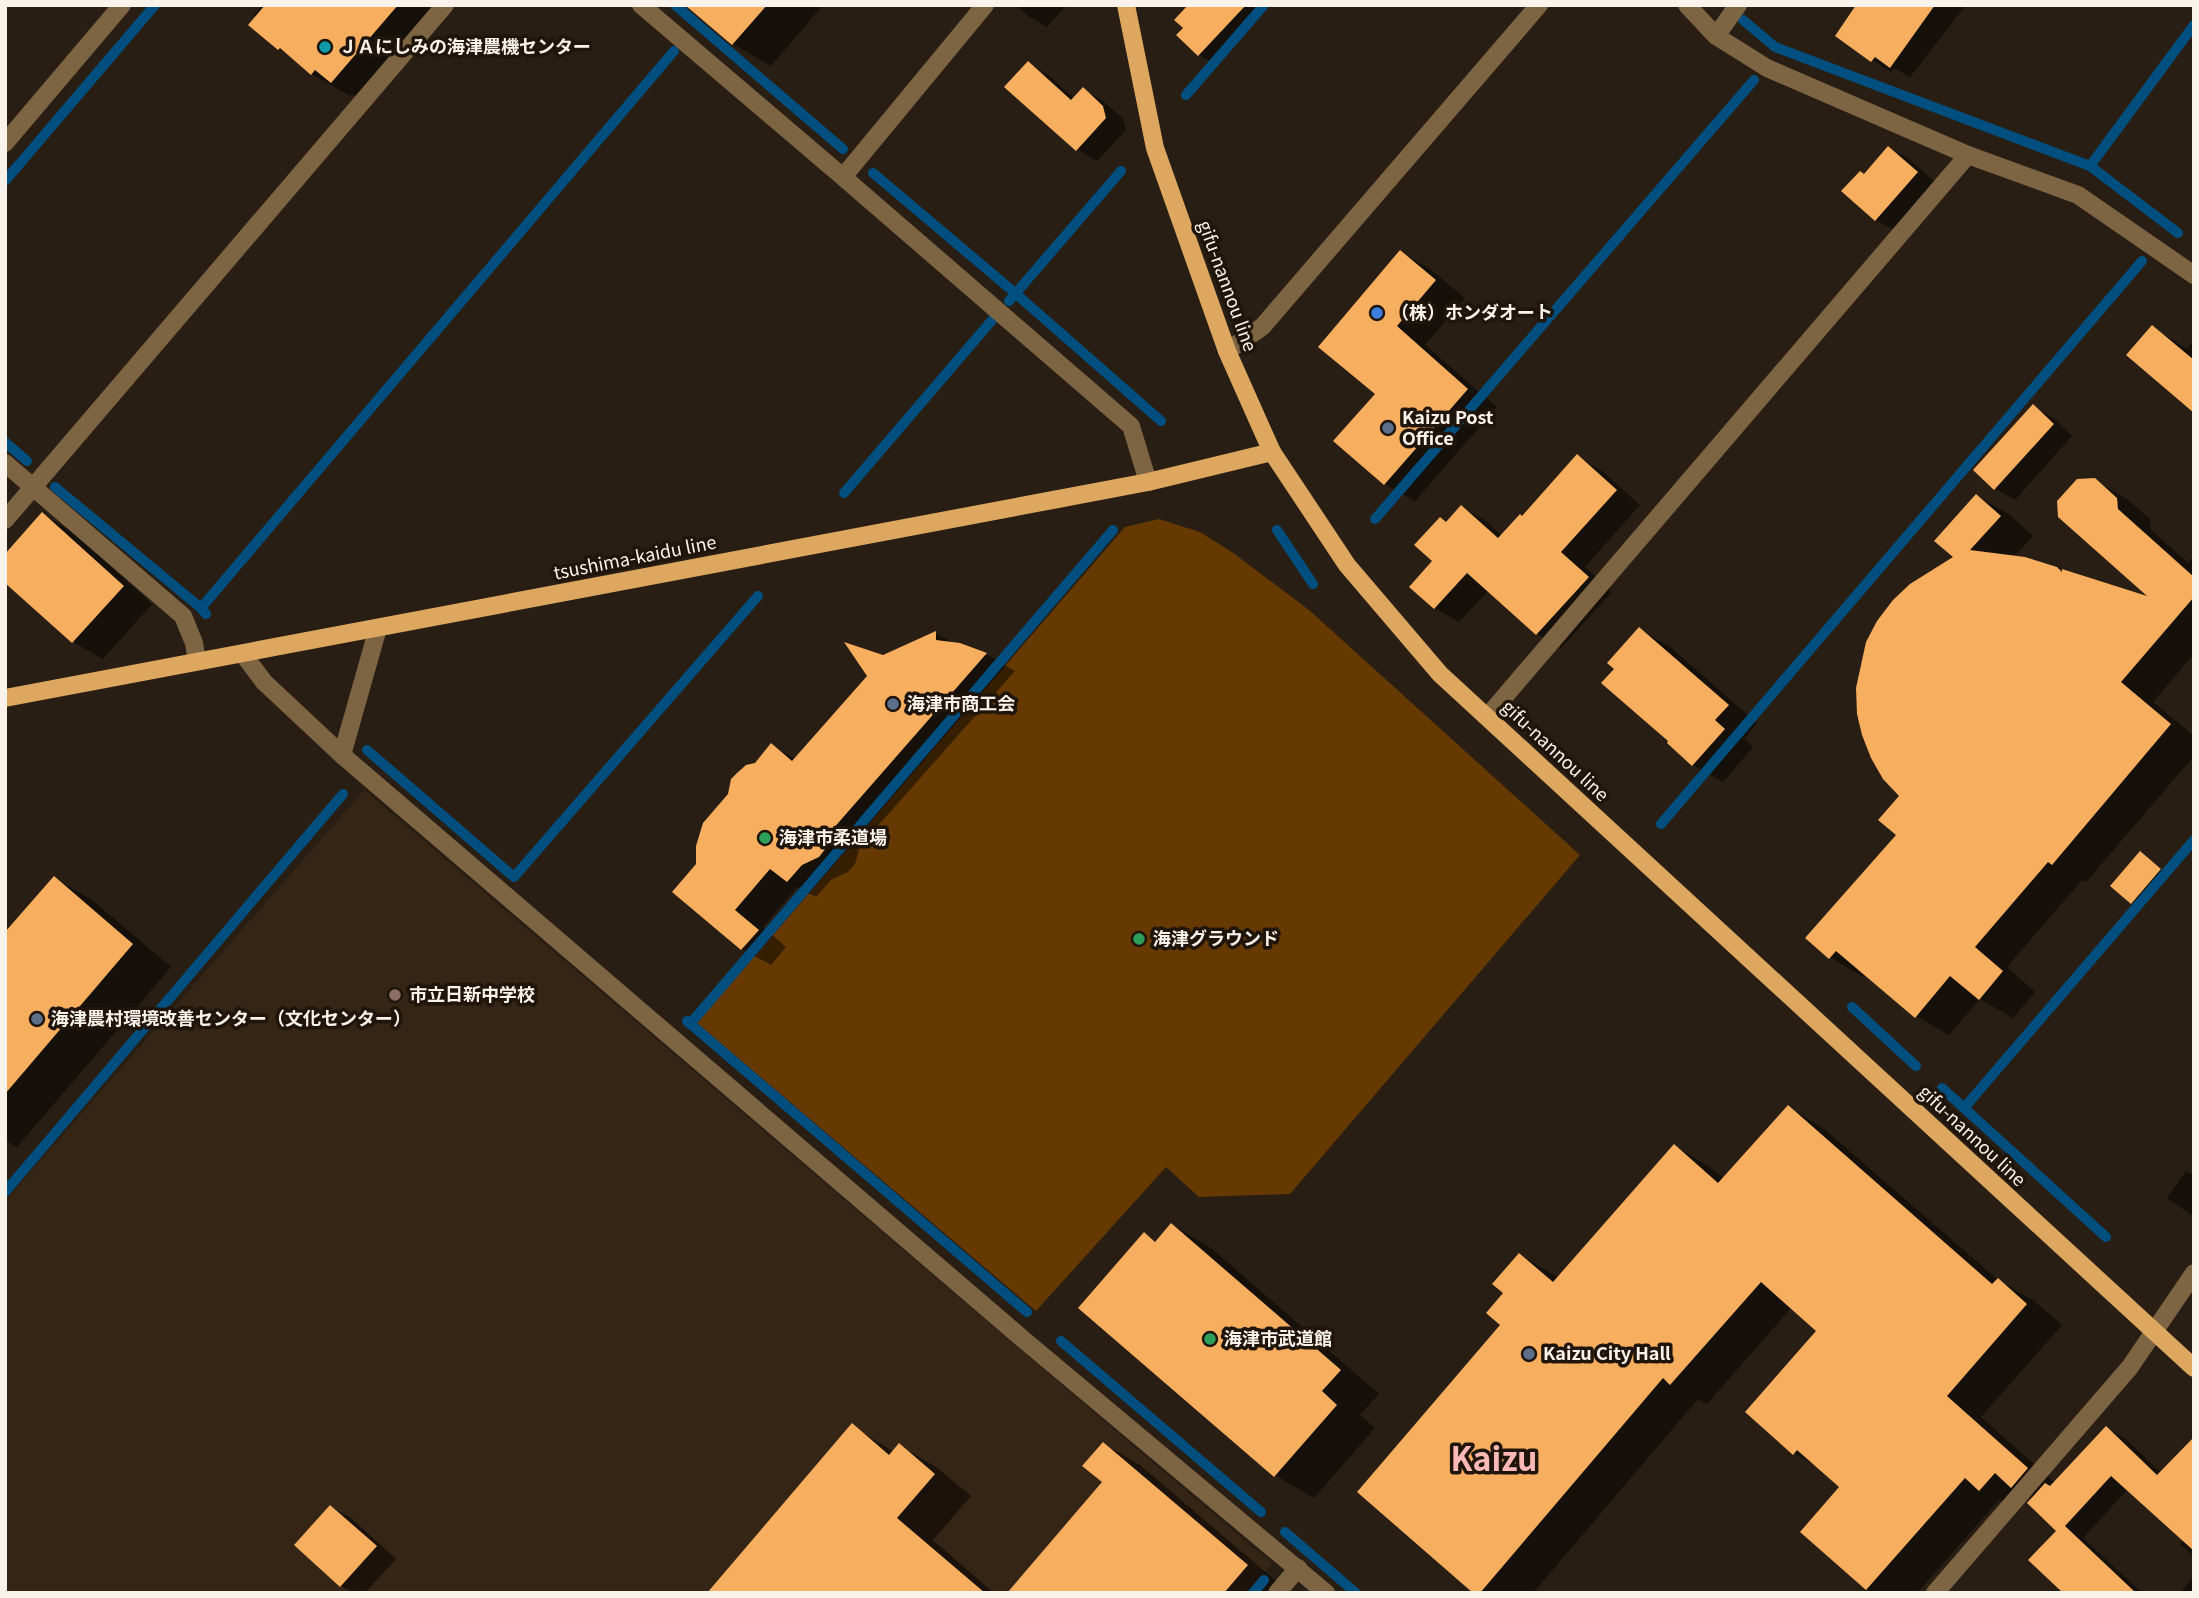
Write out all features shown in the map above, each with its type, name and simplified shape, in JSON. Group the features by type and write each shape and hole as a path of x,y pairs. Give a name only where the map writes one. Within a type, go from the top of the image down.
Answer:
{"main road":[{"name":"gifu-nannou line","path":"1126,5 1156,148 1227,351 1272,452 1347,565 1440,674 2194,1368"},
{"name":"tsushima-kaidu line","path":"5,698 1148,482 1272,452"}],"street":[{"path":"5,142 122,5"},
{"path":"5,520 444,5"},
{"path":"641,5 1131,426 1148,482"},
{"path":"843,177 985,5"},
{"path":"1227,351 1262,327 1539,5"},
{"path":"1687,5 1716,36 1767,68 1968,155 2078,195 2194,275"},
{"path":"1716,36 1738,5"},
{"path":"1487,717 1968,155"},
{"path":"5,463 183,616 194,643 197,661"},
{"path":"342,755 378,628"},
{"path":"243,654 264,682 342,755 1024,1340 1326,1593"},
{"path":"1935,1593 2130,1367 2194,1273"},
{"path":"1276,1593 1298,1568"}],"shaded area":[{"name":"海津グラウンド","path":"1159,519 1200,532 1232,552 1309,610 1580,855 1290,1194 1199,1197 1166,1167 1036,1311 697,1023 1125,527"},
{"name":"市立日新中学校","path":"364,790 1272,1564 1247,1593 5,1593 5,1201"}],"building":[{"name":"ＪＡにしみの海津農機センター","path":"265,5 398,5 331,83 315,70 311,75 248,25"},
{"path":"685,5 767,5 732,45"},
{"path":"1188,5 1246,5 1198,56 1176,35 1183,28 1174,20"},
{"path":"1856,5 1935,5 1890,68 1875,57 1871,62 1835,36"},
{"path":"1028,61 1071,100 1083,87 1103,106 1106,118 1076,151 1004,87"},
{"path":"1888,146 1918,172 1875,221 1841,191 1860,171 1864,174"},
{"path":"1400,250 1436,280 1397,326 1468,389 1384,485 1333,441 1375,394 1318,347"},
{"path":"2152,325 2194,360 2194,413 2126,355"},
{"path":"2033,404 2054,424 1994,490 1973,470"},
{"path":"1577,454 1617,490 1561,552 1589,577 1536,635 1467,573 1434,609 1409,587 1432,561 1414,545 1440,517 1446,522 1461,505 1498,538 1520,514 1522,516"},
{"path":"2095,478 2117,498 2118,509 2194,577 2194,597 2121,682 2171,724 2052,865 2048,862 1975,947 2003,971 1979,1000 1950,976 1915,1018 1836,951 1829,959 1805,938 1896,835 1878,820 1899,796 1883,779 1871,758 1857,714 1856,688 1866,642 1877,621 1893,600 1910,584 1953,557 1934,541 1976,494 2001,516 1970,550 2025,557 2057,567 2062,572 2062,569 2147,596 2058,517 2057,501 2077,479"},
{"path":"42,512 124,586 72,643 5,583 5,554"},
{"path":"1639,627 1729,705 1715,720 1725,729 1692,766 1667,743 1668,741 1601,683 1614,669 1607,663"},
{"path":"936,631 936,640 960,643 987,653 832,830 826,848 819,857 802,865 787,882 770,869 735,910 759,930 741,950 672,892 696,864 696,846 703,823 728,794 731,779 737,773 746,765 755,763 771,743 792,761 867,676 844,642 883,655"},
{"path":"2140,851 2161,869 2131,904 2110,886"},
{"name":"海津農村環境改善センター（文化センター）","path":"54,876 133,944 5,1094 5,932"},
{"name":"Kaizu City Hall","path":"1788,1105 1992,1284 1998,1278 2027,1304 1947,1396 2028,1468 2011,1488 1995,1473 1979,1491 1965,1478 1866,1590 1800,1532 1839,1487 1797,1450 1793,1455 1745,1412 1816,1331 1761,1282 1670,1385 1663,1378 1480,1593 1473,1593 1357,1492 1500,1325 1486,1313 1503,1293 1492,1284 1519,1253 1553,1282 1674,1144 1718,1183"},
{"name":"海津市武道館","path":"1171,1223 1341,1370 1322,1391 1337,1405 1274,1477 1078,1308 1144,1232 1155,1242"},
{"path":"852,1423 889,1455 899,1443 935,1474 897,1518 985,1593 707,1593"},
{"path":"2106,1426 2157,1475 2194,1437 2194,1551 2111,1476 2065,1526 2136,1593 2063,1593 2028,1560 2056,1531 2027,1503 2045,1483 2050,1486"},
{"path":"1103,1442 1248,1565 1224,1593 1007,1593 1102,1482 1082,1466"},
{"path":"330,1505 377,1546 340,1587 294,1545"}],"waterway":[{"path":"5,181 155,5"},
{"path":"675,5 843,149"},
{"path":"1186,95 1264,5"},
{"path":"1743,20 1775,47 2090,166 2178,233"},
{"path":"2090,166 2194,25"},
{"path":"206,614 201,608 674,51"},
{"path":"1375,519 1754,80"},
{"path":"1009,301 1121,171"},
{"path":"873,173 1161,421"},
{"path":"1661,824 2142,261"},
{"path":"844,493 993,319"},
{"path":"5,442 27,461"},
{"path":"55,487 201,608"},
{"path":"690,1024 1113,530"},
{"path":"1277,530 1313,584"},
{"path":"367,750 514,877 758,596"},
{"path":"5,1192 343,794"},
{"path":"1964,1108 2194,840"},
{"path":"1852,1007 1916,1066"},
{"path":"687,1021 1027,1312"},
{"path":"1942,1088 2106,1237"},
{"path":"1061,1341 1261,1512"},
{"path":"1285,1532 1356,1593"},
{"path":"1253,1593 1264,1580"}],"place":[{"name":"ＪＡにしみの海津農機センター","path":"325,47"},
{"name":"（株）ホンダオート","path":"1377,313"},
{"name":"Kaizu Post Office","path":"1388,428"},
{"name":"海津市商工会","path":"893,704"},
{"name":"海津市柔道場","path":"765,838"},
{"name":"海津グラウンド","path":"1139,939"},
{"name":"市立日新中学校","path":"395,995"},
{"name":"海津農村環境改善センター（文化センター）","path":"37,1019"},
{"name":"海津市武道館","path":"1210,1339"},
{"name":"Kaizu City Hall","path":"1529,1354"}],"district":[{"name":"Kaizu","path":"1494,1460"}]}
